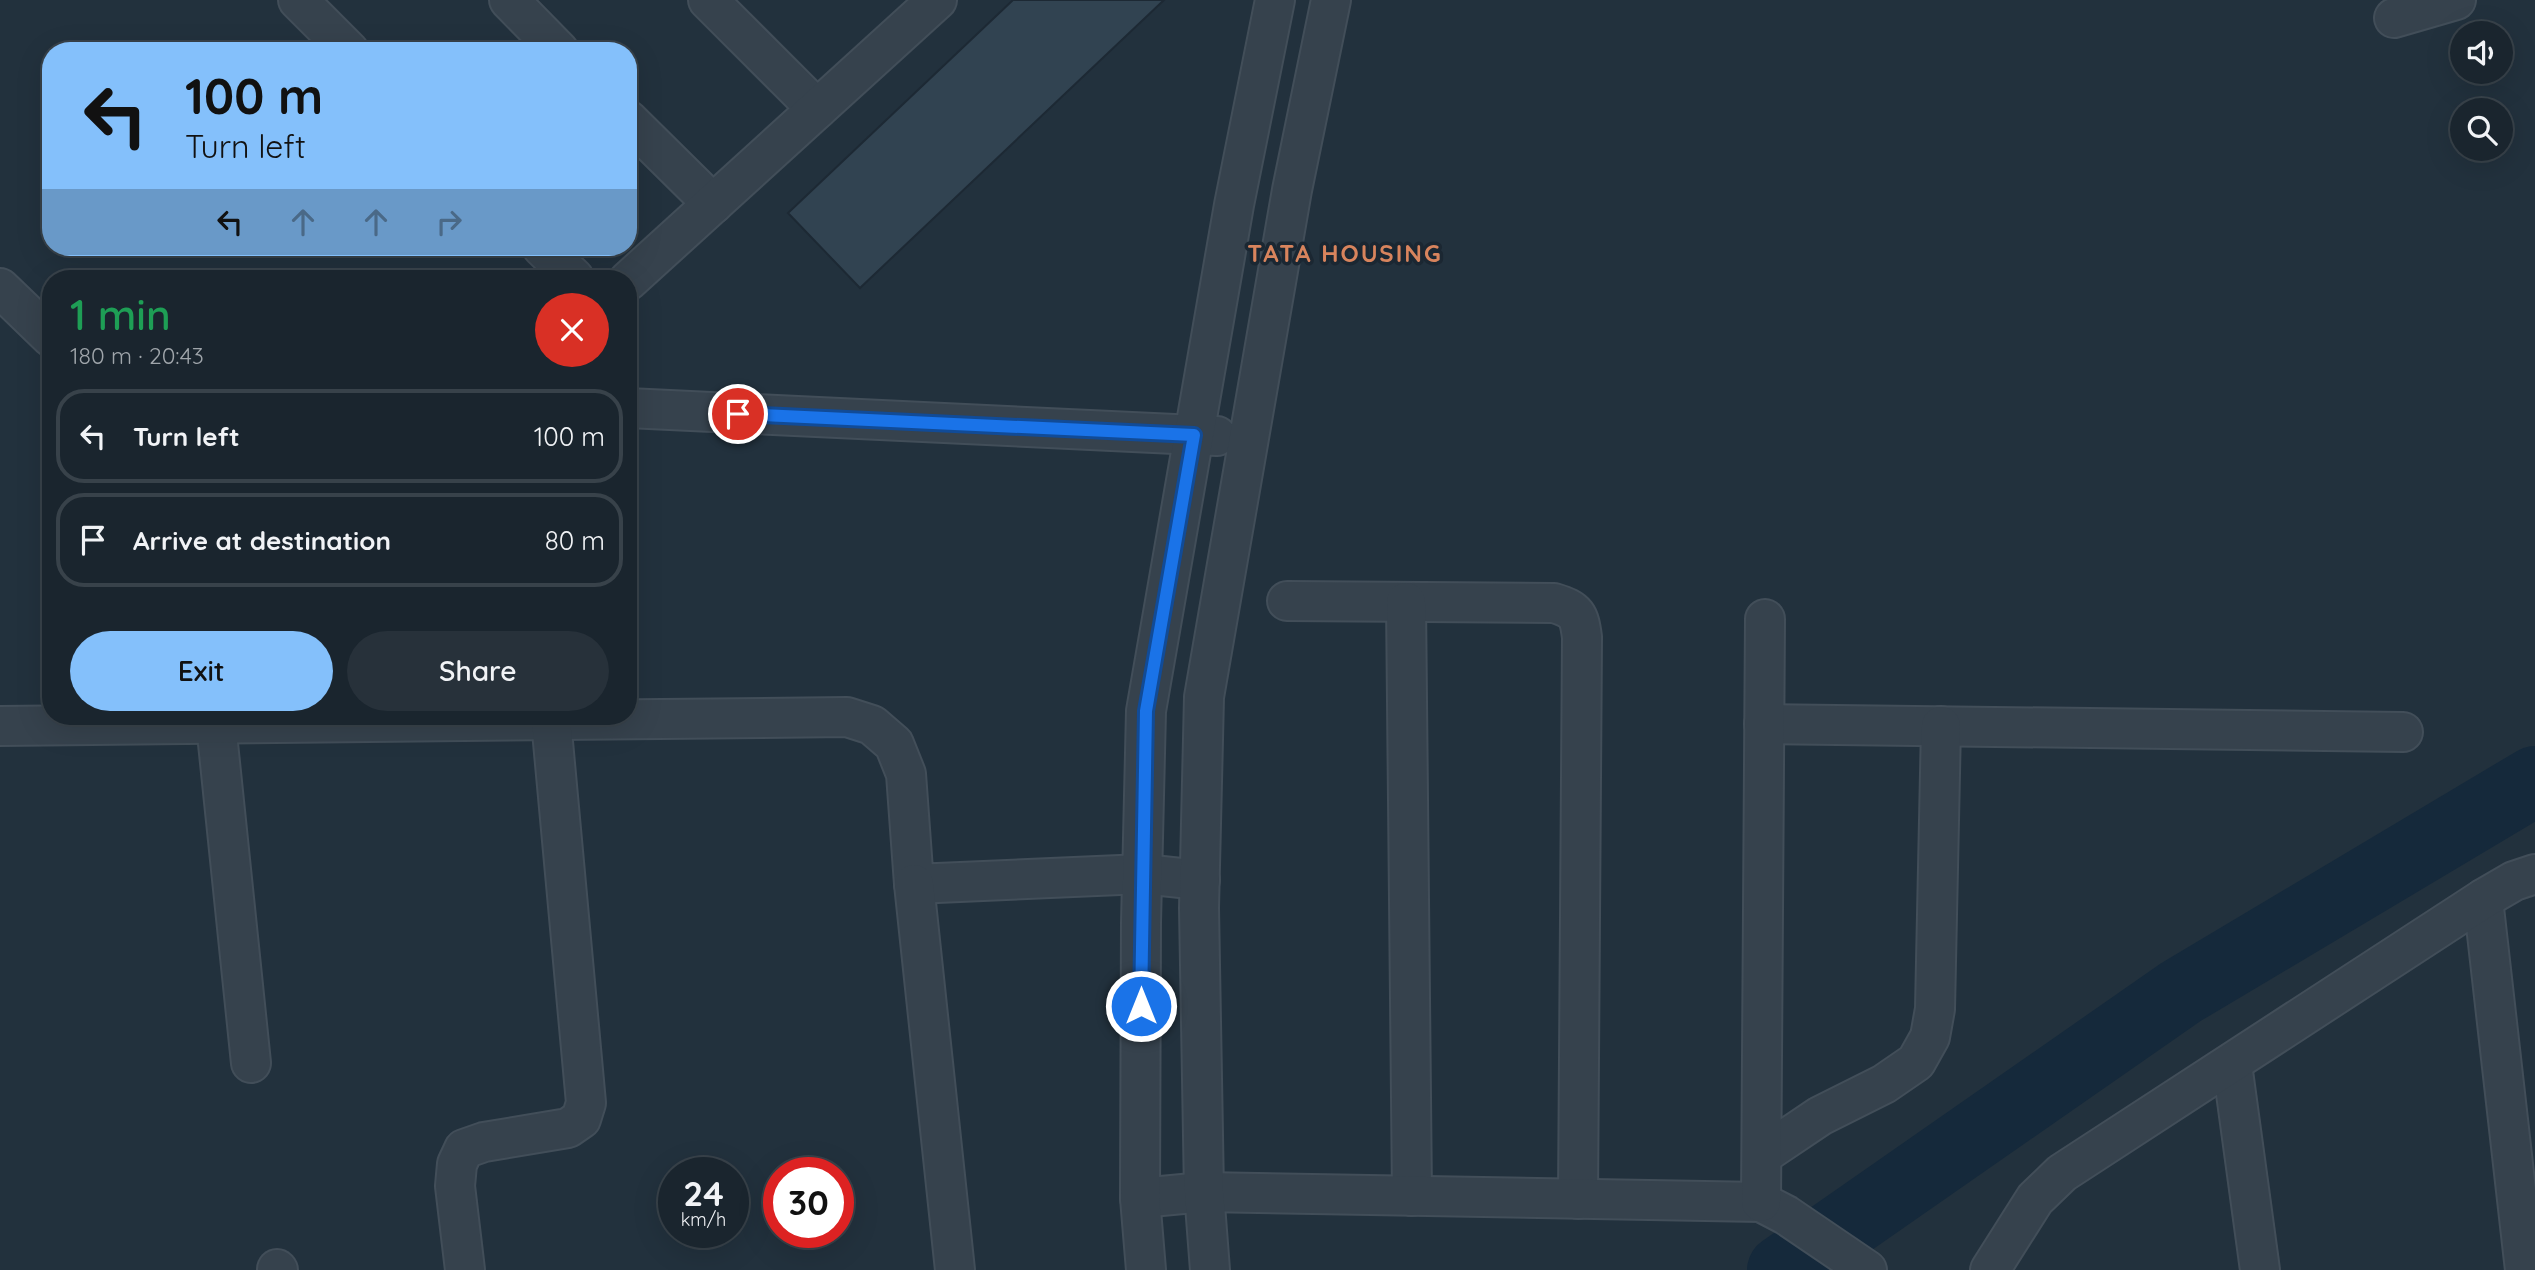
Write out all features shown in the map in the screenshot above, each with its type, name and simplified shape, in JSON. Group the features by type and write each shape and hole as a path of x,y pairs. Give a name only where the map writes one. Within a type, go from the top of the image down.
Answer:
{"street":[{"path":"298,0 340,42"},
{"path":"509,0 550,42"},
{"path":"708,0 817,109"},
{"path":"637,273 937,0"},
{"path":"1146,1270 1140,1198 1146,711 1234,205 1275,0"},
{"path":"1210,1270 1204,1192 1200,880 1204,696 1292,190 1331,0"},
{"path":"2394,18 2456,0"},
{"path":"637,129 713,204"},
{"path":"551,256 566,270"},
{"path":"0,288 42,328"},
{"path":"637,408 1249,438"},
{"path":"1287,601 1555,603 1570,607 1580,619 1578,1199"},
{"path":"1406,602 1412,1196"},
{"path":"1765,620 1762,1155 1773,1208"},
{"path":"637,719 847,717 872,725 894,744 906,774 914,884 955,1270"},
{"path":"1764,724 2403,732"},
{"path":"0,726 108,725"},
{"path":"216,725 251,1063"},
{"path":"465,1270 455,1186 457,1164 464,1149 484,1142 568,1128 581,1119 586,1103 551,725"},
{"path":"1762,1155 1820,1116 1884,1084 1916,1062 1930,1037 1935,1009 1941,726"},
{"path":"914,884 1143,874 1200,880"},
{"path":"1990,1270 2035,1199 2062,1173 2483,899 2514,881 2535,874"},
{"path":"2483,899 2525,1270"},
{"path":"2232,1064 2260,1270"},
{"path":"1140,1198 1204,1192 1578,1199 1773,1208 1856,1263"}],"building":[{"path":"1013,0 1164,0 860,288 788,213"}],"waterway":[{"path":"1782,1270 2181,992 2535,781"}],"district":[{"name":"TATA HOUSING","path":"1345,253"}],"route":[{"path":"738,414 1194,435 1146,711 1141,1006"}]}
